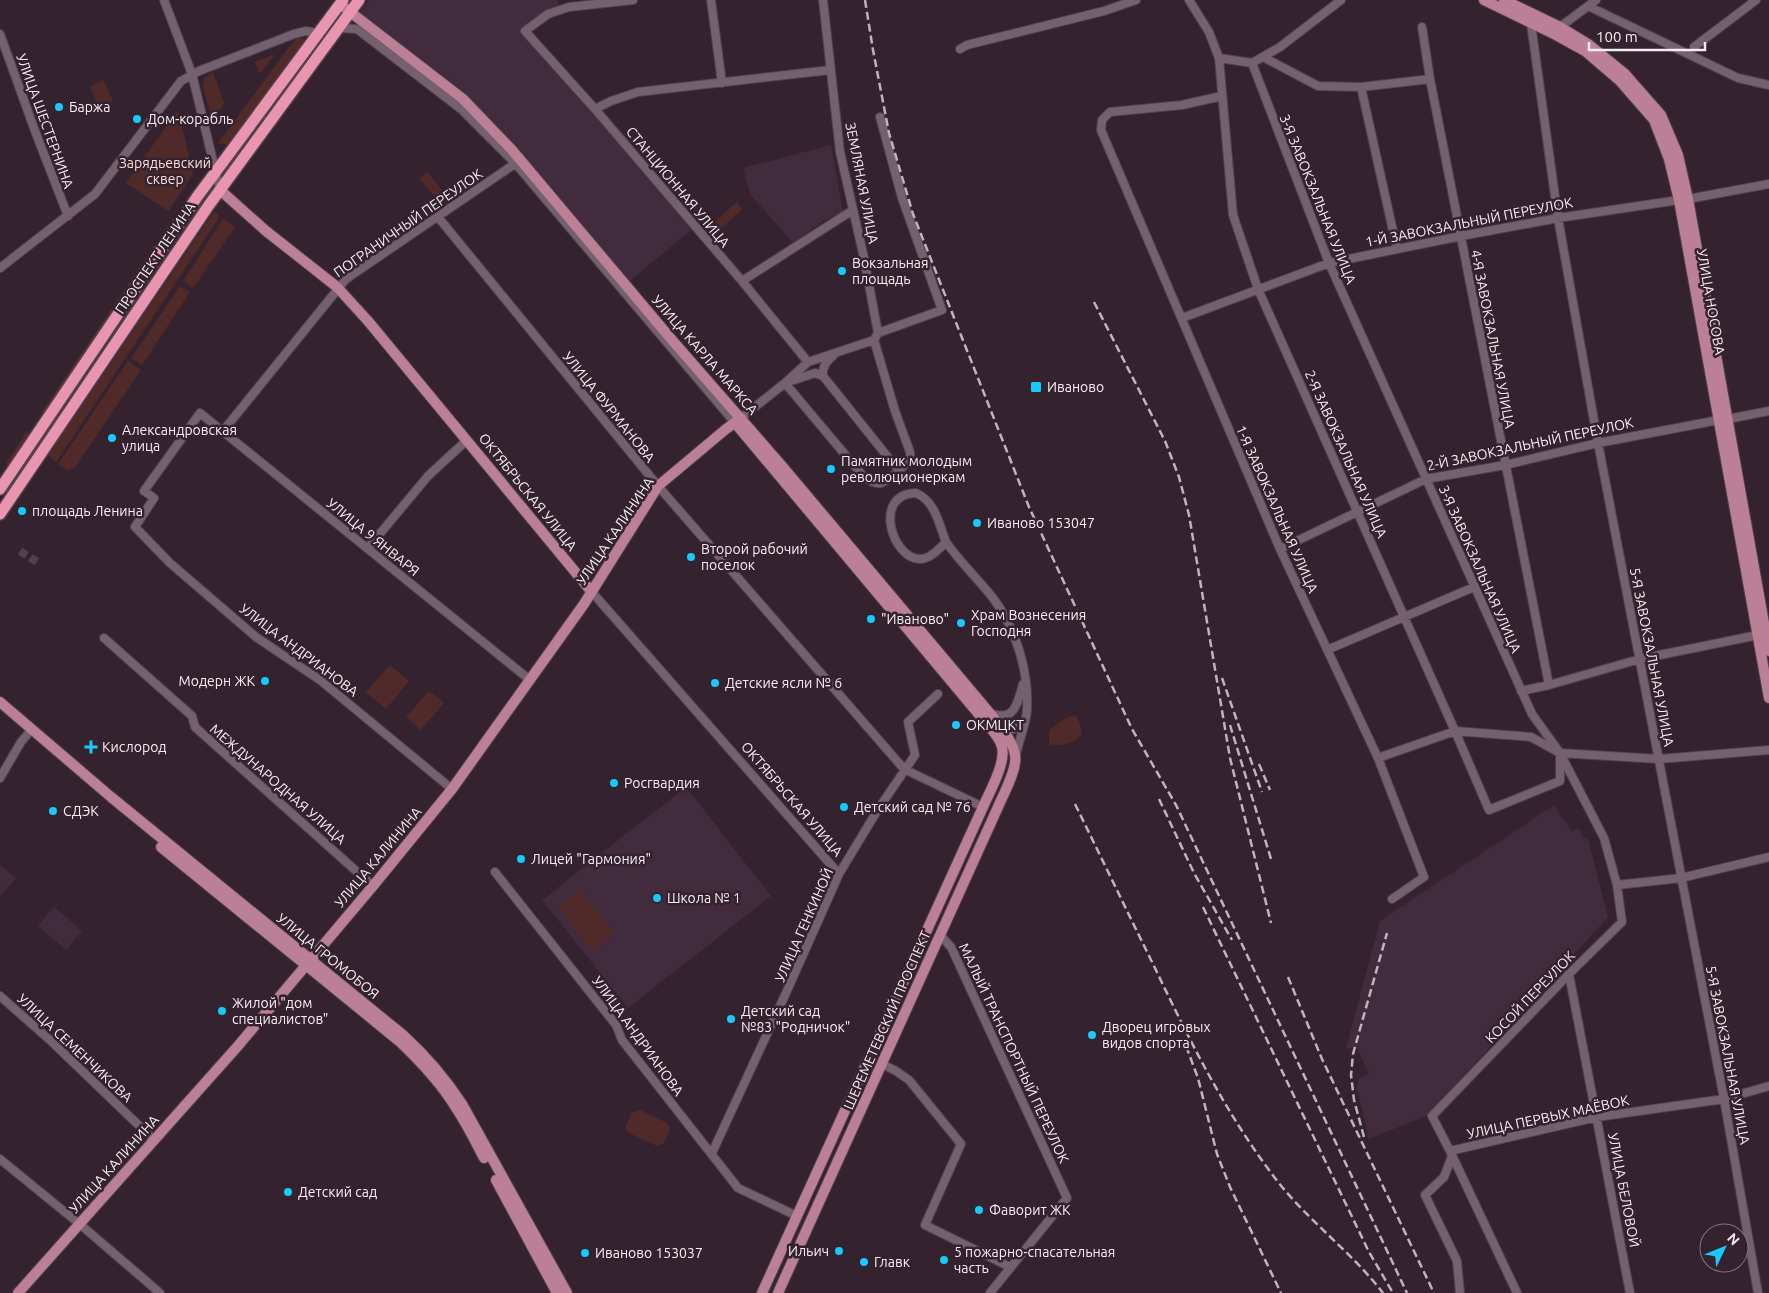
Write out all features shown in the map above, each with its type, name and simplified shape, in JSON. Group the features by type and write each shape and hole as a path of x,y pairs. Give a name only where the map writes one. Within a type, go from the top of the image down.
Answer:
{"highway":[{"name":"ПРОСПЕКТ ЛЕНИНА","path":"0,514 220,190 359,0"},
{"name":"ПРОСПЕКТ ЛЕНИНА","path":"0,489 215,170 341,2"}],"main road":[{"name":"УЛИЦА НОСОВА","path":"1484,0 1532,24 1558,31"},
{"name":"УЛИЦА НОСОВА","path":"1504,0 1558,31 1620,80 1654,120 1669,158 1683,199 1762,634 1769,698"},
{"name":"УЛИЦА КАРЛА МАРКСА","path":"341,2 351,12 463,100 518,161 672,340 990,718 1002,729 1016,756"},
{"name":"ОКТЯБРЬСКАЯ УЛИЦА","path":"220,190 252,219 338,287 591,591"},
{"name":"УЛИЦА КАЛИНИНА","path":"18,1293 232,1052 373,886 452,789 591,591 658,486 738,420"},
{"name":"УЛИЦА НОСОВА","path":"1762,634 1769,652"},
{"name":"УЛИЦА ГРОМОБОЯ","path":"0,702 30,732"},
{"name":"УЛИЦА ГРОМОБОЯ","path":"0,711 30,732 111,797 399,1041 427,1069 457,1108 557,1293"},
{"name":"УЛИЦА КАРЛА МАРКСА","path":"990,718 1002,746 1003,757"},
{"name":"ШЕРЕМЕТЕВСКИЙ ПРОСПЕКТ","path":"778,1293 998,807 1013,770 1016,756"},
{"name":"ШЕРЕМЕТЕВСКИЙ ПРОСПЕКТ","path":"775,1293 763,1290 983,807 1003,757"},
{"name":"МАЛЫЙ ТРАНСПОРТНЫЙ ПЕРЕУЛОК","path":"927,929 940,935"},
{"name":"УЛИЦА ГРОМОБОЯ","path":"308,963 403,1035 448,1083 462,1104 567,1293"},
{"path":"868,1058 882,1064"}],"street":[{"path":"164,0 192,74 220,190"},
{"name":"СТАНЦИОННАЯ УЛИЦА","path":"633,0 569,7 548,14 525,31 742,281 808,362"},
{"path":"711,0 722,83"},
{"name":"ЗЕМЛЯНАЯ УЛИЦА","path":"823,0 840,152 864,258 876,336"},
{"path":"960,49 967,45 1104,11 1136,0"},
{"name":"2-Я ЗАВОКЗАЛЬНАЯ УЛИЦА","path":"1189,0 1209,32 1219,58 1233,215 1258,289 1489,810 1560,781 1560,753"},
{"path":"1219,58 1252,63 1280,47 1341,0"},
{"path":"1558,31 1596,0"},
{"path":"1694,47 1756,0"},
{"path":"1588,6 1738,78 1769,85"},
{"name":"5-Я ЗАВОКЗАЛЬНАЯ УЛИЦА","path":"1532,24 1558,218 1598,442 1724,1099 1758,1293"},
{"name":"4-Я ЗАВОКЗАЛЬНАЯ УЛИЦА","path":"1422,27 1430,79 1549,685"},
{"name":"УЛИЦА КАРЛА МАРКСА","path":"339,28 357,29 443,94 518,161"},
{"path":"0,268 101,189 181,81 192,74 294,34 306,31 317,33"},
{"name":"УЛИЦА ШЕСТЕРНИНА","path":"0,34 34,130 68,216"},
{"path":"1263,57 1318,86 1361,87 1430,79"},
{"name":"3-Я ЗАВОКЗАЛЬНАЯ УЛИЦА","path":"1252,63 1329,263 1521,691 1532,714 1560,753 1604,838 1618,885"},
{"path":"595,110 611,101 638,92 830,70"},
{"path":"1361,87 1397,249"},
{"name":"1-Я ЗАВОКЗАЛЬНАЯ УЛИЦА","path":"1222,96 1182,105 1110,112 1102,120 1101,130 1234,445 1280,549 1378,758 1424,877 1392,899"},
{"path":"738,420 785,384 808,362 942,310 902,198 880,117"},
{"name":"ПОГРАНИЧНЫЙ ПЕРЕУЛОК","path":"223,431 346,279 518,161"},
{"name":"1-Й ЗАВОКЗАЛЬНЫЙ ПЕРЕУЛОК","path":"1182,318 1329,263 1558,218 1769,184"},
{"path":"742,281 853,210"},
{"name":"УЛИЦА ФУРМАНОВА","path":"438,217 658,486 904,769 983,807"},
{"path":"785,384 863,476 873,482 882,483 908,462 910,452 899,424 876,336"},
{"path":"846,348 829,359 822,370 823,376 899,471"},
{"path":"785,384 815,373 823,376"},
{"name":"2-Й ЗАВОКЗАЛЬНЫЙ ПЕРЕУЛОК","path":"1280,549 1426,479 1505,465 1598,442 1769,411"},
{"name":"УЛИЦА 9 ЯНВАРЯ","path":"134,527 154,498 144,491 200,413 530,680"},
{"path":"368,548 428,476 467,440"},
{"path":"946,542 931,555 920,559 910,556 902,550 892,530 889,518 890,510 902,496 909,494 923,496 932,505 946,542 992,597 1010,626 1020,652 1025,678 1027,711 1016,756"},
{"name":"УЛИЦА АНДРИАНОВА","path":"134,527 170,563 256,636 320,680 452,789"},
{"path":"1327,650 1474,586"},
{"name":"ОКТЯБРЬСКАЯ УЛИЦА","path":"591,591 839,874"},
{"path":"1521,691 1640,659 1762,634"},
{"name":"МЕЖДУНАРОДНАЯ УЛИЦА","path":"104,638 192,716 195,727 373,886"},
{"path":"990,718 1008,714 1014,710 1018,704 1025,678"},
{"name":"УЛИЦА ГЕНКИНОЙ","path":"712,1153 839,874 904,769 915,755 908,722 938,694"},
{"path":"990,718 1023,726"},
{"path":"1002,729 1017,729 1023,726"},
{"path":"1003,757 1023,726"},
{"path":"1378,758 1455,731 1531,737 1560,753 1660,759 1769,750"},
{"path":"0,778 30,732"},
{"path":"1618,885 1681,878 1769,857"},
{"name":"УЛИЦА АНДРИАНОВА","path":"495,872 581,978 616,1025 622,1040 738,1188 797,1216"},
{"name":"КОСОЙ ПЕРЕУЛОК","path":"1451,1153 1432,1116 1622,922 1618,885"},
{"name":"МАЛЫЙ ТРАНСПОРТНЫЙ ПЕРЕУЛОК","path":"940,935 951,947 1067,1198 1010,1267"},
{"name":"УЛИЦА БЕЛОВОЙ","path":"1569,974 1630,1293"},
{"name":"УЛИЦА СЕМЕНЧИКОВА","path":"0,996 51,1041 154,1140"},
{"path":"882,1064 896,1070 909,1080 961,1144 925,1225 1010,1267 990,1293"},
{"name":"УЛИЦА ПЕРВЫХ МАЁВОК","path":"1451,1153 1597,1117 1724,1099 1769,1086"},
{"path":"1451,1153 1444,1177 1425,1195 1457,1261 1460,1293"},
{"path":"1451,1153 1517,1293"},
{"path":"0,1159 160,1293"}],"shaded area":[{"path":"369,0 558,0 559,12 539,19 525,33 692,229 630,281 524,156 477,107 360,13"},
{"path":"831,145 843,212 823,221 793,243 750,194 743,168"},
{"name":"Школа № 1","path":"686,787 771,896 628,1008 542,900"},
{"path":"1554,805 1572,832 1578,828 1584,838 1588,839 1608,917 1428,1115 1369,1139 1357,1087 1359,1079 1369,1074 1357,1048 1346,1048 1380,921"},
{"path":"0,865 16,878 0,897"},
{"path":"54,907 82,931 66,950 38,926"}],"green space":[{"path":"298,35 304,41 231,143 226,145 218,143"},
{"path":"275,54 261,73 258,72 255,62"},
{"path":"213,72 224,102 222,108 212,112 210,111 203,88 204,78"},
{"path":"103,80 113,101 99,107 90,87"},
{"name":"Зарядьевский сквер","path":"178,110 193,174 168,211 126,183"},
{"path":"427,172 446,195 439,202 419,178"},
{"path":"737,202 742,209 722,228 713,229 710,226"},
{"path":"214,212 218,215 218,219 56,462 48,455"},
{"path":"173,218 176,220 46,417 41,413"},
{"path":"223,219 235,227 193,288 183,281"},
{"path":"180,286 190,292 142,365 131,358"},
{"path":"128,361 141,370 76,466 73,469 67,470 58,464"},
{"path":"27,431 31,436 9,465 6,463"},
{"path":"390,665 409,681 386,709 366,692"},
{"path":"429,691 444,703 421,730 406,717"},
{"path":"1076,716 1082,734 1067,744 1049,744 1049,730 1067,717"},
{"path":"580,889 614,934 592,950 558,906"},
{"path":"640,1110 667,1123 670,1129 664,1143 657,1146 629,1133 625,1128 632,1112"}],"tunnel":[{"path":"20,551 37,562"}],"railway":[{"path":"865,0 889,133 913,214 1029,507 1132,729 1176,805 1407,1293"},
{"path":"1094,302 1165,441 1179,477 1189,515 1230,758 1271,923"},
{"path":"1222,678 1262,792"},
{"path":"1230,725 1271,859"},
{"path":"1259,764 1270,790"},
{"path":"1159,799 1194,873 1232,940"},
{"path":"1075,804 1193,1045 1238,1124 1285,1190 1312,1220 1356,1262 1383,1293"},
{"path":"1203,907 1369,1252 1393,1293"},
{"path":"1364,1137 1354,1100 1351,1075 1353,1054 1387,933"},
{"path":"1288,977 1322,1059 1434,1293"},
{"path":"1186,1046 1198,1078 1217,1154 1230,1187 1281,1293"}],"place":[{"name":"Баржа","path":"59,107"},
{"name":"Дом-корабль","path":"137,119"},
{"name":"Вокзальная площадь","path":"842,271"},
{"name":"Иваново","path":"1036,387"},
{"name":"Александровская улица","path":"112,438"},
{"name":"Памятник молодым революционеркам","path":"831,469"},
{"name":"площадь Ленина","path":"22,511"},
{"name":"Иваново 153047","path":"977,523"},
{"name":"Второй рабочий поселок","path":"691,557"},
{"name":"\"Иваново\"","path":"871,619"},
{"name":"Храм Вознесения Господня","path":"961,623"},
{"name":"Модерн ЖК","path":"265,681"},
{"name":"Детские ясли № 6","path":"715,683"},
{"name":"ОКМЦКТ","path":"956,725"},
{"name":"Кислород","path":"91,747"},
{"name":"Росгвардия","path":"614,783"},
{"name":"Детский сад № 76","path":"844,807"},
{"name":"СДЭК","path":"53,811"},
{"name":"Лицей \"Гармония\"","path":"521,859"},
{"name":"Школа № 1","path":"657,898"},
{"name":"Жилой \"дом специалистов\"","path":"222,1011"},
{"name":"Детский сад №83 \"Родничок\"","path":"731,1019"},
{"name":"Дворец игровых видов спорта","path":"1092,1035"},
{"name":"Детский сад","path":"288,1192"},
{"name":"Фаворит ЖК","path":"979,1210"},
{"name":"Ильич","path":"839,1251"},
{"name":"Иваново 153037","path":"585,1253"},
{"name":"5 пожарно-спасательная часть","path":"944,1260"},
{"name":"Главк","path":"864,1262"}]}
